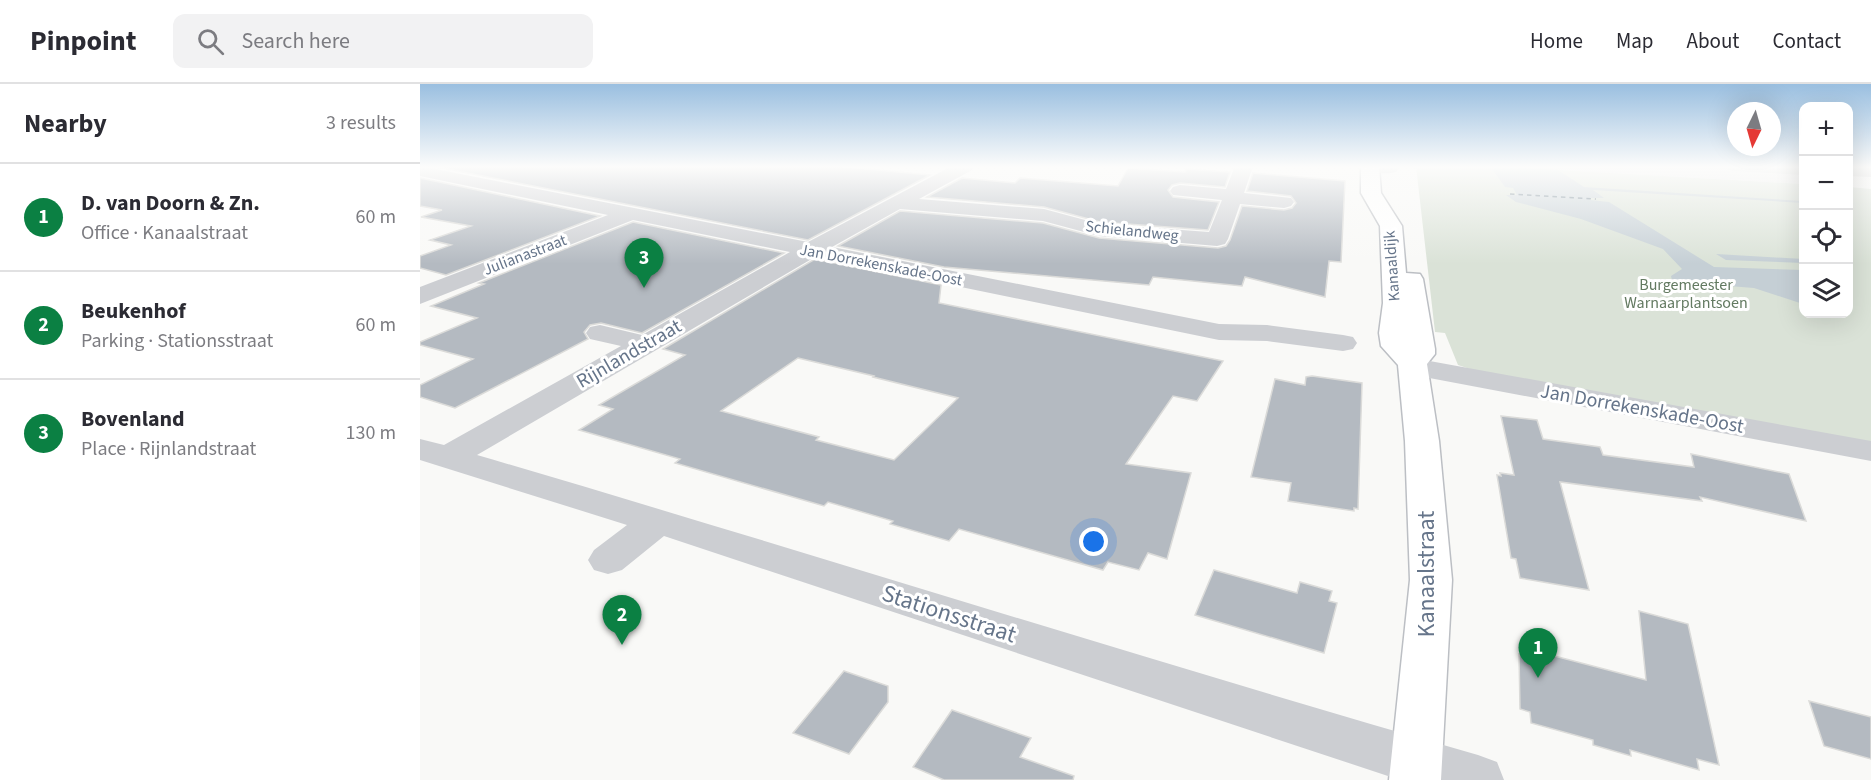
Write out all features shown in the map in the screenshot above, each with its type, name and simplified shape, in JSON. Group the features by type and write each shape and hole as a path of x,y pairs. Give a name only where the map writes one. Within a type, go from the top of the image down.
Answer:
{"main road":[{"name":"Kanaaldijk","path":"1374,198 1391,226 1396,303 1393,333 1395,346 1413,365"},
{"name":"Kanaalstraat","path":"1413,365 1422,431 1431,580 1416,771"}],"street":[{"name":"Jan Dorrekenskade-Oost","path":"554,198 1219,332 1267,333 1343,343"},
{"path":"810,250 905,198"},
{"name":"Schielandweg","path":"897,203 1044,215 1068,224 1099,230 1218,240 1232,198"},
{"path":"1254,198 1284,202"},
{"name":"Julianastraat","path":"420,296 630,214"},
{"name":"Rijnlandstraat","path":"434,453 647,344 810,250"},
{"path":"600,333 647,344"},
{"name":"Jan Dorrekenskade-Oost","path":"1413,365 1871,451"},
{"name":"Stationsstraat","path":"434,453 658,521 1297,726 1416,771 1478,780"},
{"path":"608,560 658,521"}],"green space":[{"name":"Burgemeester Warnaarplantsoen","path":"1420,198 1799,198 1799,318 1853,318 1853,198 1871,198 1871,451 1479,372 1458,365 1445,333 1435,332"}],"shaded area":[{"path":"1511,198 1589,198 1609,202 1714,267 1799,270 1799,303 1754,288 1672,280 1671,276 1682,269 1663,249 1581,219 1516,202"},
{"path":"1730,198 1799,201 1799,203"},
{"path":"1716,254 1799,259 1799,263 1726,260"}],"building":[{"path":"420,198 517,198 600,216 446,275 420,268 420,256 451,245 430,240 471,226 421,217 442,210 420,206"},
{"path":"597,198 886,198 808,240"},
{"path":"944,198 1187,198 1219,202 1208,230 1100,222 1044,207"},
{"path":"1293,198 1344,198 1341,262 1329,261 1325,297 1245,277 1242,286 1153,277 1149,285 944,267 838,246 900,211 1043,223 1099,238 1218,248 1226,246 1230,240 1242,206 1284,210 1292,208 1296,203"},
{"path":"633,222 784,253 642,333 601,323 590,325 584,332 588,339 455,408 420,397 420,385 473,359 420,345 420,342 477,318 431,306 484,284 479,283"},
{"path":"815,259 941,285 939,303 1223,361 1197,401 1173,396 1126,464 1191,473 1167,559 1148,553 1139,570 1108,562 1103,570 959,529 949,541 890,524 893,521 828,502 824,506 675,463 680,459 579,430 613,409 599,405 685,355 663,349","holes":["798,358 958,398 894,460 816,440 819,437 721,411"]},
{"path":"1306,377 1362,383 1358,509 1354,508 1354,511 1288,501 1291,483 1251,477 1275,379 1305,385"},
{"path":"1501,416 1537,420 1543,439 1600,447 1603,455 1694,467 1691,454 1789,474 1806,521 1700,497 1702,501 1560,482 1589,590 1520,578 1516,559 1511,558 1497,475 1501,476 1500,473 1514,475"},
{"path":"1214,570 1297,593 1300,582 1332,591 1329,601 1337,603 1324,653 1195,615"},
{"path":"1639,611 1688,624 1719,765 1697,759 1699,770 1630,750 1631,756 1593,745 1593,740 1531,723 1530,712 1520,709 1519,654 1529,657 1528,649 1646,680"},
{"path":"844,671 888,686 888,702 849,754 793,733"},
{"path":"1809,701 1871,717 1871,759 1824,746"},
{"path":"952,710 1031,738 1020,757 1074,776 1073,780 944,780 913,767"}],"ferry route":[{"path":"1587,198 1596,199"}],"place":[{"name":"Bovenland","path":"644,288"},
{"name":"Beukenhof","path":"622,645"},
{"name":"D. van Doorn & Zn.","path":"1538,678"}]}
